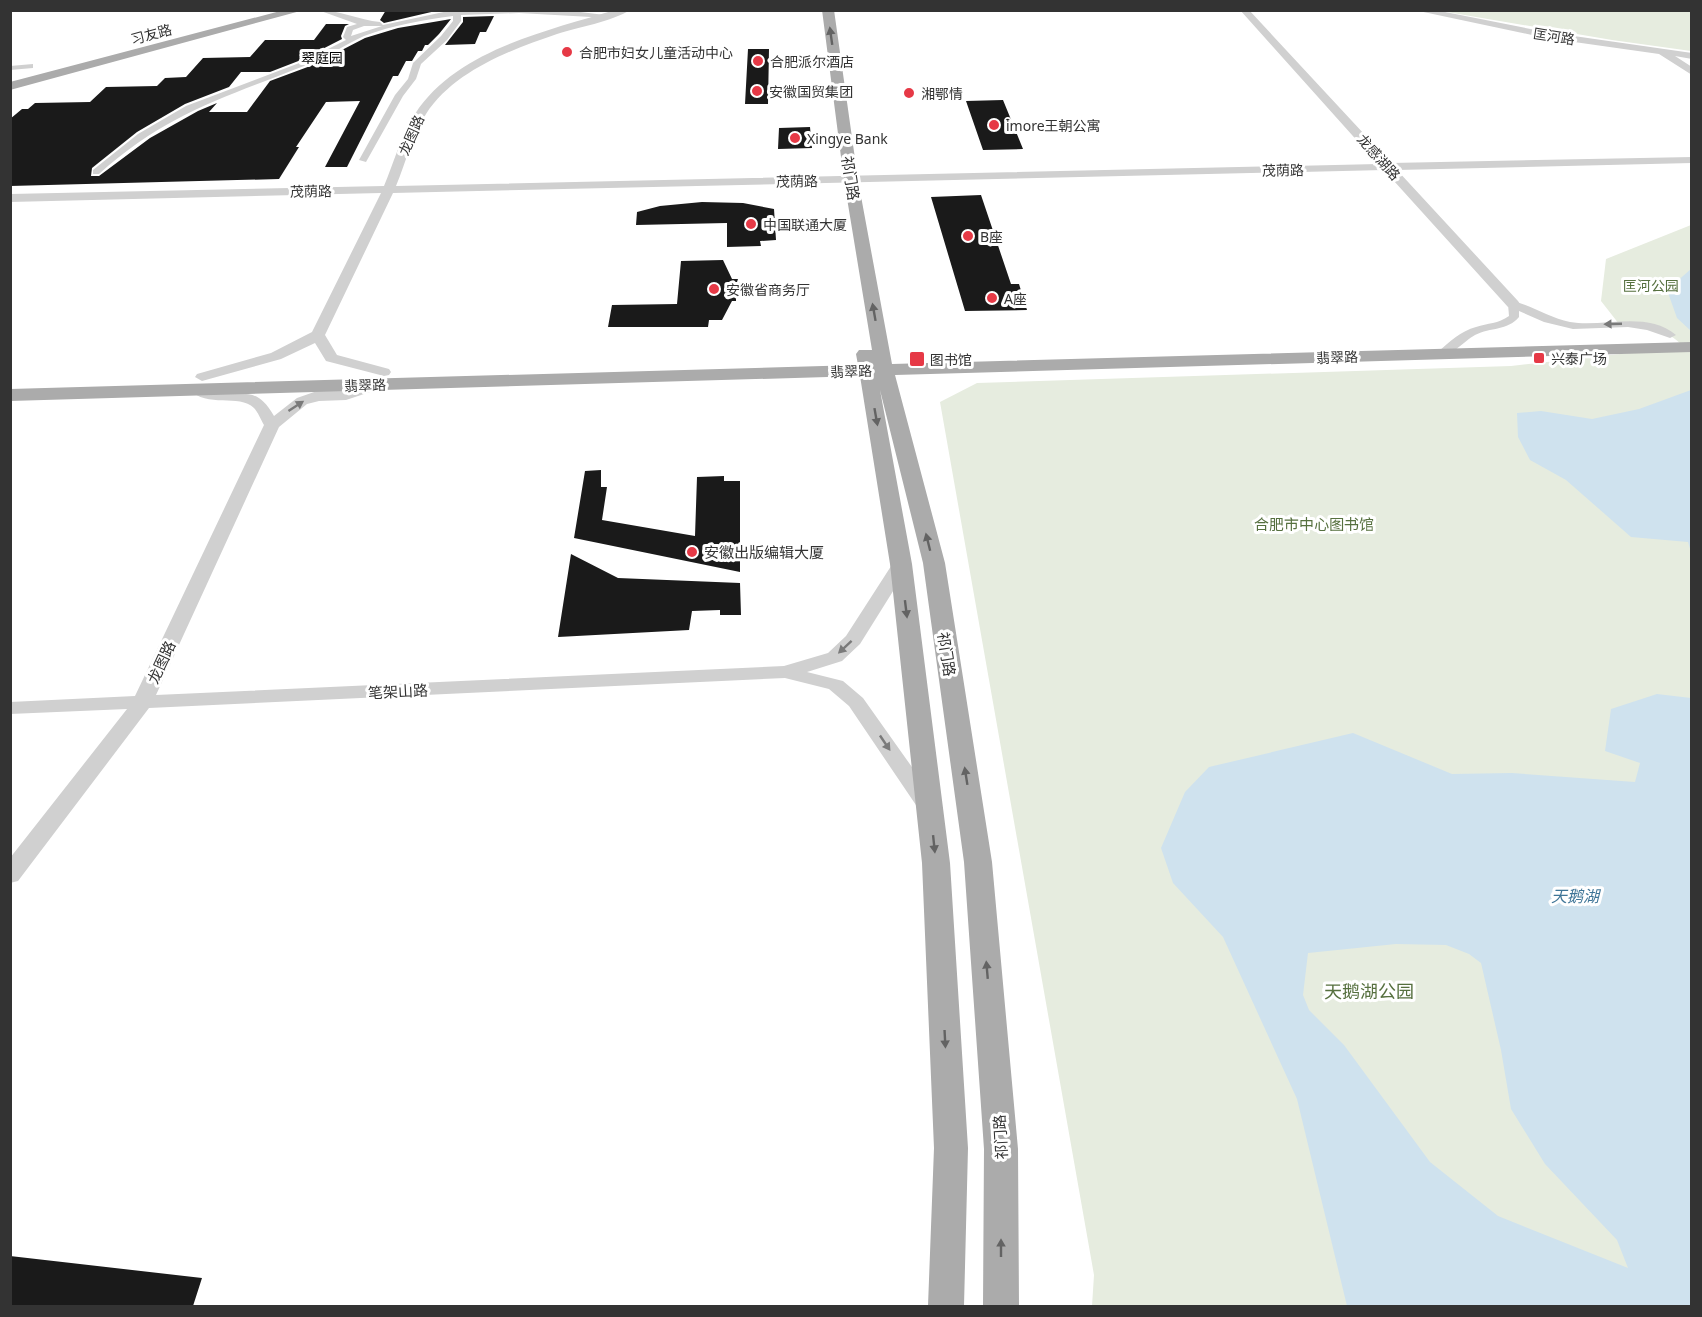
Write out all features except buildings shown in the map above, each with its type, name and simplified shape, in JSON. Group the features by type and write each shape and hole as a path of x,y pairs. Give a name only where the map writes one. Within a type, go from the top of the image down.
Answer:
{"main road":[{"name":"习友路","path":"10,78 268,10"},
{"name":"习友路","path":"10,87 299,10"},
{"name":"祁门路","path":"828,10 845,180 901,564 936,863 951,1148 946,1306"},
{"name":"祁门路","path":"820,67 845,180 870,353 934,563 978,862 1001,1149 1001,1306"},
{"name":"翡翠路","path":"1448,348 1670,335 1689,343"},
{"name":"翡翠路","path":"10,382 200,383 382,378 870,353 1448,348 1689,343"},
{"name":"翡翠路","path":"10,395 200,383"}],"street":[{"path":"321,10 364,23 398,24"},
{"name":"龙图路","path":"318,335 388,189 417,116 439,92 461,75 494,56 626,10"},
{"name":"龙感湖路","path":"1244,10 1513,304"},
{"name":"匡河路","path":"1418,10 1546,34 1692,56"},
{"path":"96,172 115,153 183,109 305,63 368,32 458,13 534,11 609,16"},
{"path":"363,160 403,89 412,79 417,63 444,38 457,21 458,13"},
{"path":"364,23 368,26 368,32"},
{"path":"352,41 347,37 347,32 364,23"},
{"path":"1662,52 1692,72"},
{"path":"10,68 30,66"},
{"name":"茂荫路","path":"10,198 1692,160"},
{"path":"1448,348 1482,328 1502,327 1514,317 1513,304 1548,320 1573,326 1628,324 1649,327 1670,335"},
{"path":"318,335 332,358 382,378 346,395 317,396 302,401 272,425 260,405 248,397 216,398 200,383 229,368 268,360 298,349 318,335"},
{"name":"龙图路","path":"10,875 142,703 272,425"},
{"path":"785,672 835,657 853,640 901,564"},
{"path":"785,672 837,685 856,702 931,810"},
{"name":"笔架山路","path":"10,708 785,672"}],"green space":[{"path":"1441,11 1691,11 1691,51 1612,40"},
{"name":"天鹅湖公园","path":"1691,225 1691,1306 1092,1306 1094,1275 940,402 977,383 1511,366 1684,347 1662,332 1619,324 1601,301 1606,259"}],"water":[{"path":"1691,269 1691,331 1677,318 1667,290"},
{"path":"1691,390 1691,552 1688,542 1631,537 1566,480 1530,460 1518,437 1517,413 1541,411 1592,419 1639,409"},
{"name":"天鹅湖","path":"1657,694 1691,698 1691,1306 1347,1306 1297,1099 1223,937 1173,883 1161,848 1185,792 1209,767 1353,733 1452,774 1512,773 1635,782 1640,763 1605,751 1611,709","holes":["1396,944 1446,945 1469,954 1481,963 1501,1050 1511,1109 1545,1164 1617,1240 1628,1268 1498,1216 1430,1162 1344,1045 1309,1010 1303,995 1308,953"]}],"place":[{"name":"合肥市妇女儿童活动中心","path":"567,52"},
{"name":"合肥派尔酒店","path":"758,61"},
{"name":"安徽国贸集团","path":"757,91"},
{"name":"湘鄂情","path":"909,93"},
{"name":"imore王朝公寓","path":"994,125"},
{"name":"Xingye Bank","path":"795,138"},
{"name":"中国联通大厦","path":"751,224"},
{"name":"B座","path":"968,236"},
{"name":"安徽省商务厅","path":"714,289"},
{"name":"A座","path":"992,298"},
{"name":"兴泰广场","path":"1539,358"},
{"name":"图书馆","path":"917,359"},
{"name":"安徽出版编辑大厦","path":"692,552"}],"district":[{"name":"翠庭园","path":"322,57"}],"park label":[{"name":"匡河公园","path":"1651,285"},
{"name":"合肥市中心图书馆","path":"1314,524"}]}
